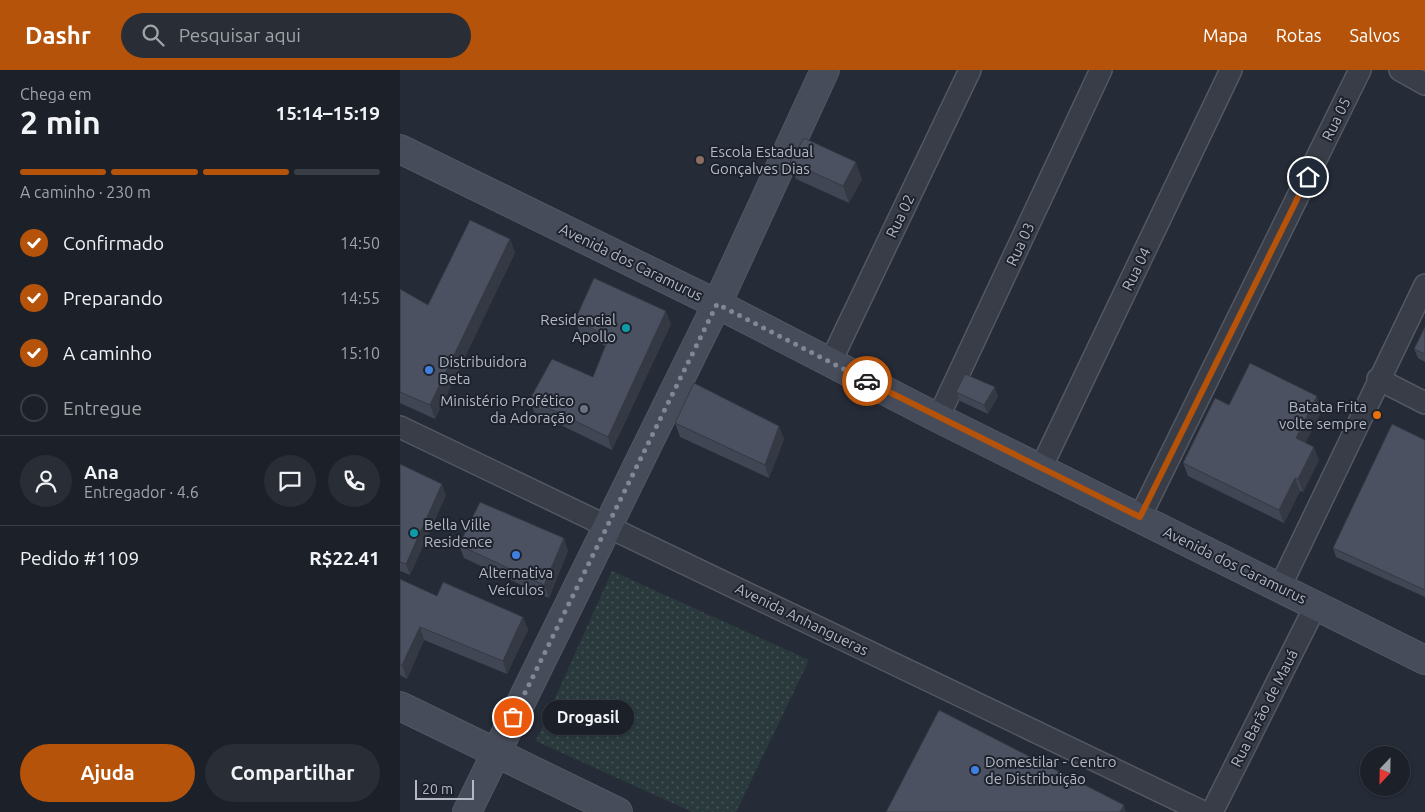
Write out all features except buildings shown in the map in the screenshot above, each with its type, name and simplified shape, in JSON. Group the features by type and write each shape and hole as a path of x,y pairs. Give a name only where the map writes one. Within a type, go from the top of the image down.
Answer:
{"street":[{"path":"467,812 717,304 824,70"},
{"name":"Rua 02","path":"830,362 970,70"},
{"name":"Rua 03","path":"938,418 1101,70"},
{"name":"Rua 04","path":"1041,468 1231,70"},
{"name":"Rua 05","path":"1140,517 1360,70"},
{"path":"1400,70 1425,84"},
{"name":"Avenida dos Caramurus","path":"400,149 717,304 938,418 1425,660"},
{"path":"1280,587 1378,379 1425,285"},
{"path":"1378,379 1425,403"},
{"name":"Avenida Anhangueras","path":"400,427 1203,812"},
{"name":"Rua Barão de Mauá","path":"1212,812 1316,605"},
{"path":"400,706 496,751 618,812"}],"shaded area":[{"path":"612,571 809,660 736,812 692,812 536,741"}],"way so far":[{"path":"513,717 717,304 867,381"}],"place":[{"name":"Escola Estadual Gonçalves Dias","path":"700,160"},
{"name":"Residencial Apollo","path":"626,328"},
{"name":"Distribuidora Beta","path":"429,370"},
{"name":"Ministério Profético da Adoração","path":"584,409"},
{"name":"Batata Frita volte sempre","path":"1377,415"},
{"name":"Bella Ville Residence","path":"414,533"},
{"name":"Alternativa Veículos","path":"516,555"},
{"name":"Drogasil","path":"513,717"},
{"name":"Domestilar - Centro de Distribuição","path":"975,770"}],"route":[{"path":"867,381 1140,517 1308,177"}]}
